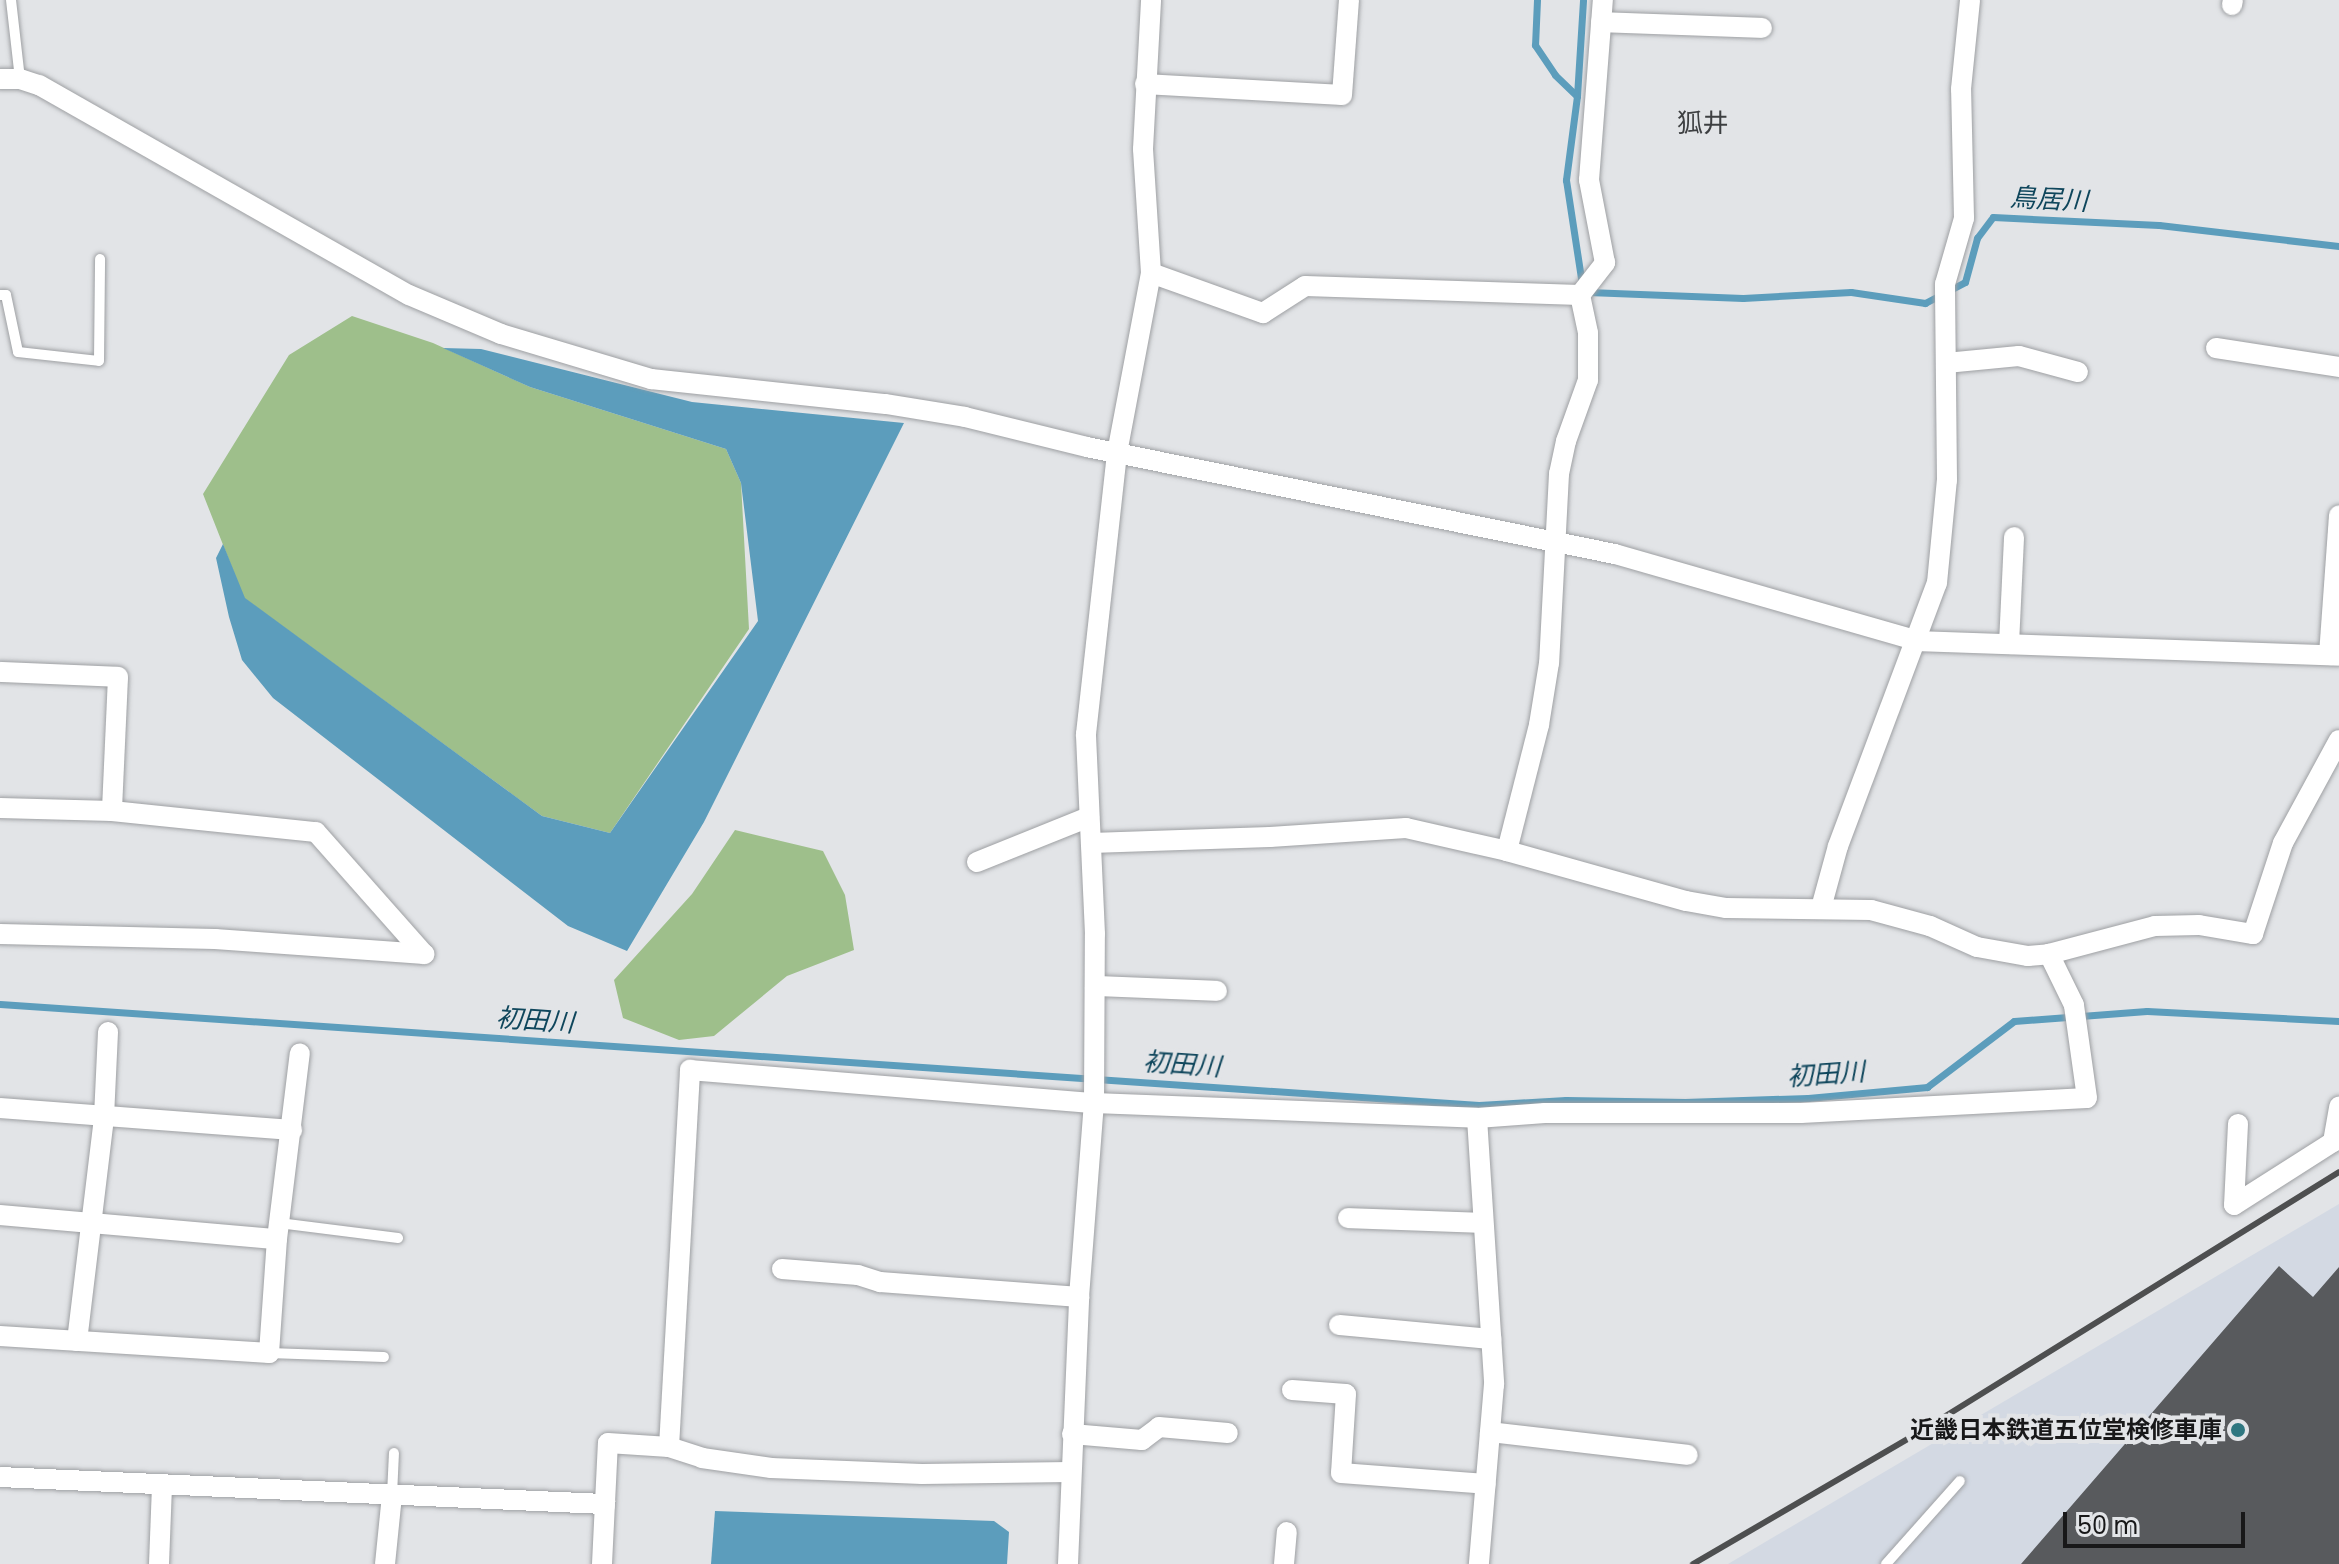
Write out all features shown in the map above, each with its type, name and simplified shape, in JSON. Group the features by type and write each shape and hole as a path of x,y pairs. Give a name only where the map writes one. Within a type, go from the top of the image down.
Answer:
{"street":[{"path":"1068,1564 1079,1297 1094,1103 1095,986 1086,734 1117,453 1151,273 1143,149 1151,0"},
{"path":"1145,84 1342,95 1349,0"},
{"path":"1507,851 1539,725 1549,663 1562,458 1588,380 1588,333 1580,295 1605,263 1589,180 1603,0"},
{"path":"1821,908 1838,846 1887,711 1918,641 1937,583 1947,480 1945,284 1964,218 1961,89 1970,0"},
{"path":"1601,22 1762,28"},
{"path":"10,79 60,96 409,295 501,334 651,379 925,409 1117,453 1660,566 1918,641 2334,655 2339,515"},
{"path":"1151,273 1263,313 1305,286 1580,295"},
{"path":"2216,348 2339,367"},
{"path":"1946,363 2019,356 2078,372"},
{"path":"2009,644 2014,537"},
{"path":"0,672 118,677 112,811"},
{"path":"1091,843 1270,837 1406,828 1507,851 1686,901 1726,908 1871,910 1902,916 1977,947 2006,955 2049,954 2155,926 2199,925 2253,934 2283,843 2339,740"},
{"path":"0,808 112,811 316,832 424,954 215,939 0,934"},
{"path":"977,862 1089,817"},
{"path":"669,1447 690,1070 1094,1103 1477,1118 1545,1113 1801,1113 2087,1098 2077,1014 2049,954"},
{"path":"1095,986 1217,991"},
{"path":"77,1341 104,1117 108,1032"},
{"path":"0,1336 269,1353 278,1231 300,1053"},
{"path":"2238,1124 2234,1205 2333,1142 2339,1107"},
{"path":"0,1108 292,1130"},
{"path":"1477,1118 1494,1384 1479,1564"},
{"path":"0,1215 92,1223 278,1231"},
{"path":"1348,1218 1482,1223"},
{"path":"782,1269 858,1275 880,1282 1079,1297"},
{"path":"1339,1325 1491,1339"},
{"path":"1292,1390 1346,1394 1341,1473 1486,1484"},
{"path":"1072,1434 1142,1440 1159,1427 1228,1433"},
{"path":"1490,1432 1688,1455"},
{"path":"602,1564 608,1443 669,1447 702,1458 771,1468 922,1474 1070,1472"},
{"path":"0,1477 605,1504"},
{"path":"159,1564 162,1486"},
{"path":"385,1564 392,1495"},
{"path":"1284,1564 1287,1532"}],"lane":[{"path":"10,79 11,0"},
{"path":"0,295 6,295 18,352 99,361 100,259"},
{"path":"278,1231 398,1238"},
{"path":"269,1353 384,1357"},
{"path":"392,1495 394,1453"},
{"path":"1886,1564 1960,1481"}],"shaded area":[{"path":"2339,1204 2339,1564 1728,1564"}],"green space":[{"path":"352,316 433,343 530,387 726,449 741,483 749,629 610,833 542,816 244,598 203,494 289,355"},
{"path":"735,830 823,851 845,895 854,950 787,976 714,1036 679,1040 623,1018 614,980 692,894"}],"water":[{"path":"443,348 481,349 692,402 904,423 704,822 627,951 568,926 273,698 242,660 216,558 223,544 245,598 542,816 610,833 758,621 741,483 726,449 530,387"},
{"path":"715,1511 994,1521 1009,1532 1007,1564 711,1564"}],"building":[{"name":"近畿日本鉄道五位堂検修車庫","path":"2279,1266 2313,1297 2339,1267 2339,1564 2021,1564"}],"waterway":[{"path":"1537,0 1535,45 1555,75 1577,96 1566,180 1582,285"},
{"name":"鳥居川","path":"1577,96 1583,0"},
{"name":"鳥居川","path":"1588,292 1743,298 1851,292 1925,303 1965,282 1977,238 1993,217 2159,225 2339,246"},
{"name":"初田川","path":"0,1004 1479,1105 1566,1100 1685,1102 1808,1098 1927,1087 2014,1021 2147,1011 2339,1021"}],"railway":[{"path":"1693,1564 1915,1435 2339,1172"}],"place":[{"name":"近畿日本鉄道五位堂検修車庫","path":"2238,1430"}],"district":[{"name":"狐井","path":"1703,124"}]}
